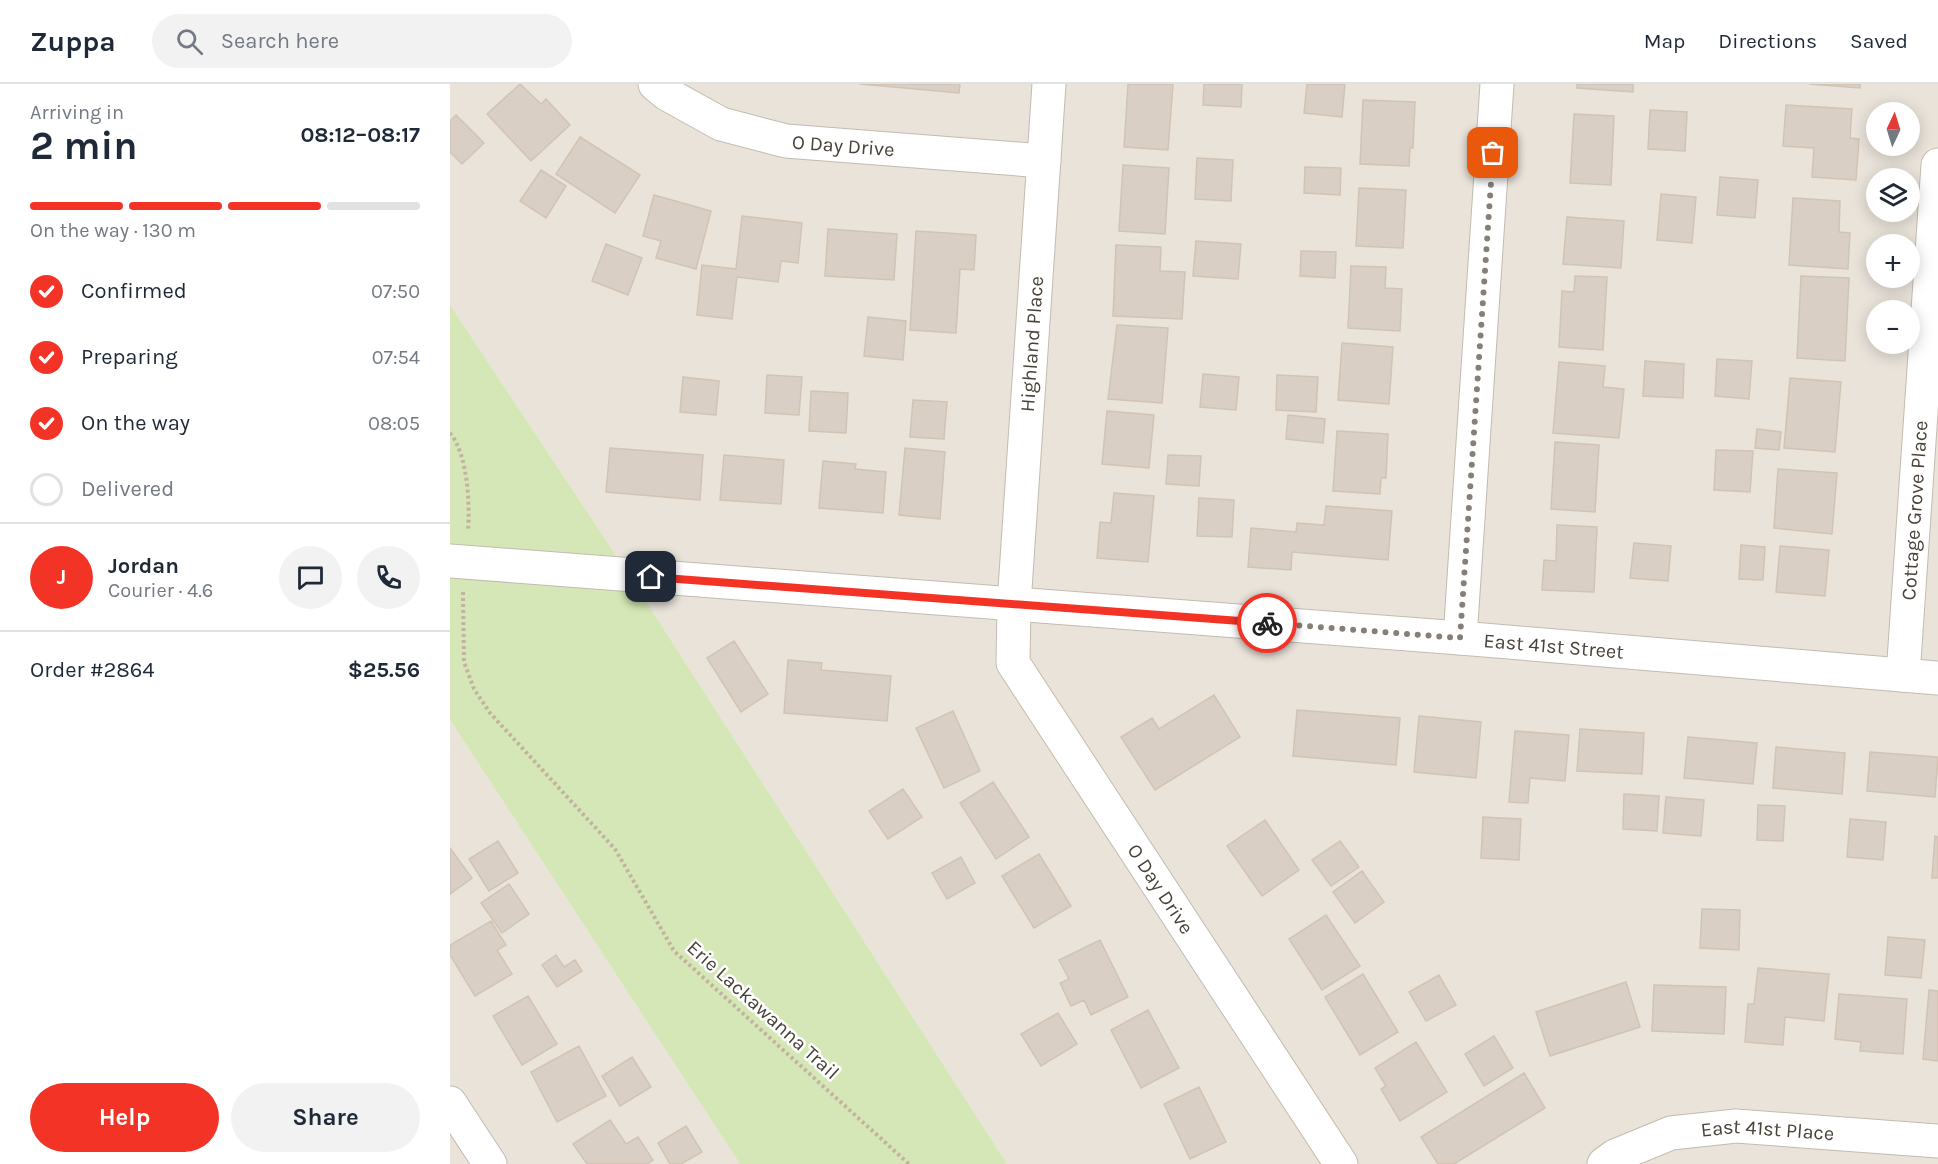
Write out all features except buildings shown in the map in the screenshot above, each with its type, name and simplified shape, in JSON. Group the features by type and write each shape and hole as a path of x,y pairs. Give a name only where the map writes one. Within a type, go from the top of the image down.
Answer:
{"street":[{"name":"O Day Drive","path":"655,84 667,94 721,124 786,141 1044,162"},
{"name":"Highland Place","path":"1014,604 1049,84"},
{"path":"1460,638 1497,84"},
{"name":"Cottage Grove Place","path":"1903,675 1938,165"},
{"name":"East 41st Street","path":"450,561 1460,638 1938,678"},
{"name":"O Day Drive","path":"1014,604 1012,663 1341,1164"},
{"path":"450,1103 490,1164"},
{"name":"East 41st Place","path":"1604,1164 1615,1156 1671,1133 1736,1126 1938,1141"}],"path":[{"path":"450,433 456,441 469,491 468,534"},
{"name":"Erie Lackawanna Trail","path":"464,591 464,662 474,689 490,713 615,849 674,951 909,1164"}],"shaded area":[{"path":"450,84 1938,84 1938,1164 1007,1164 629,575 450,305"},
{"path":"450,720 740,1164 450,1164"}],"green space":[{"path":"450,305 629,575 1007,1164 740,1164 450,720"}],"way so far":[{"path":"1267,623 1460,638 1493,153"}],"route":[{"path":"651,577 1267,623"}]}
